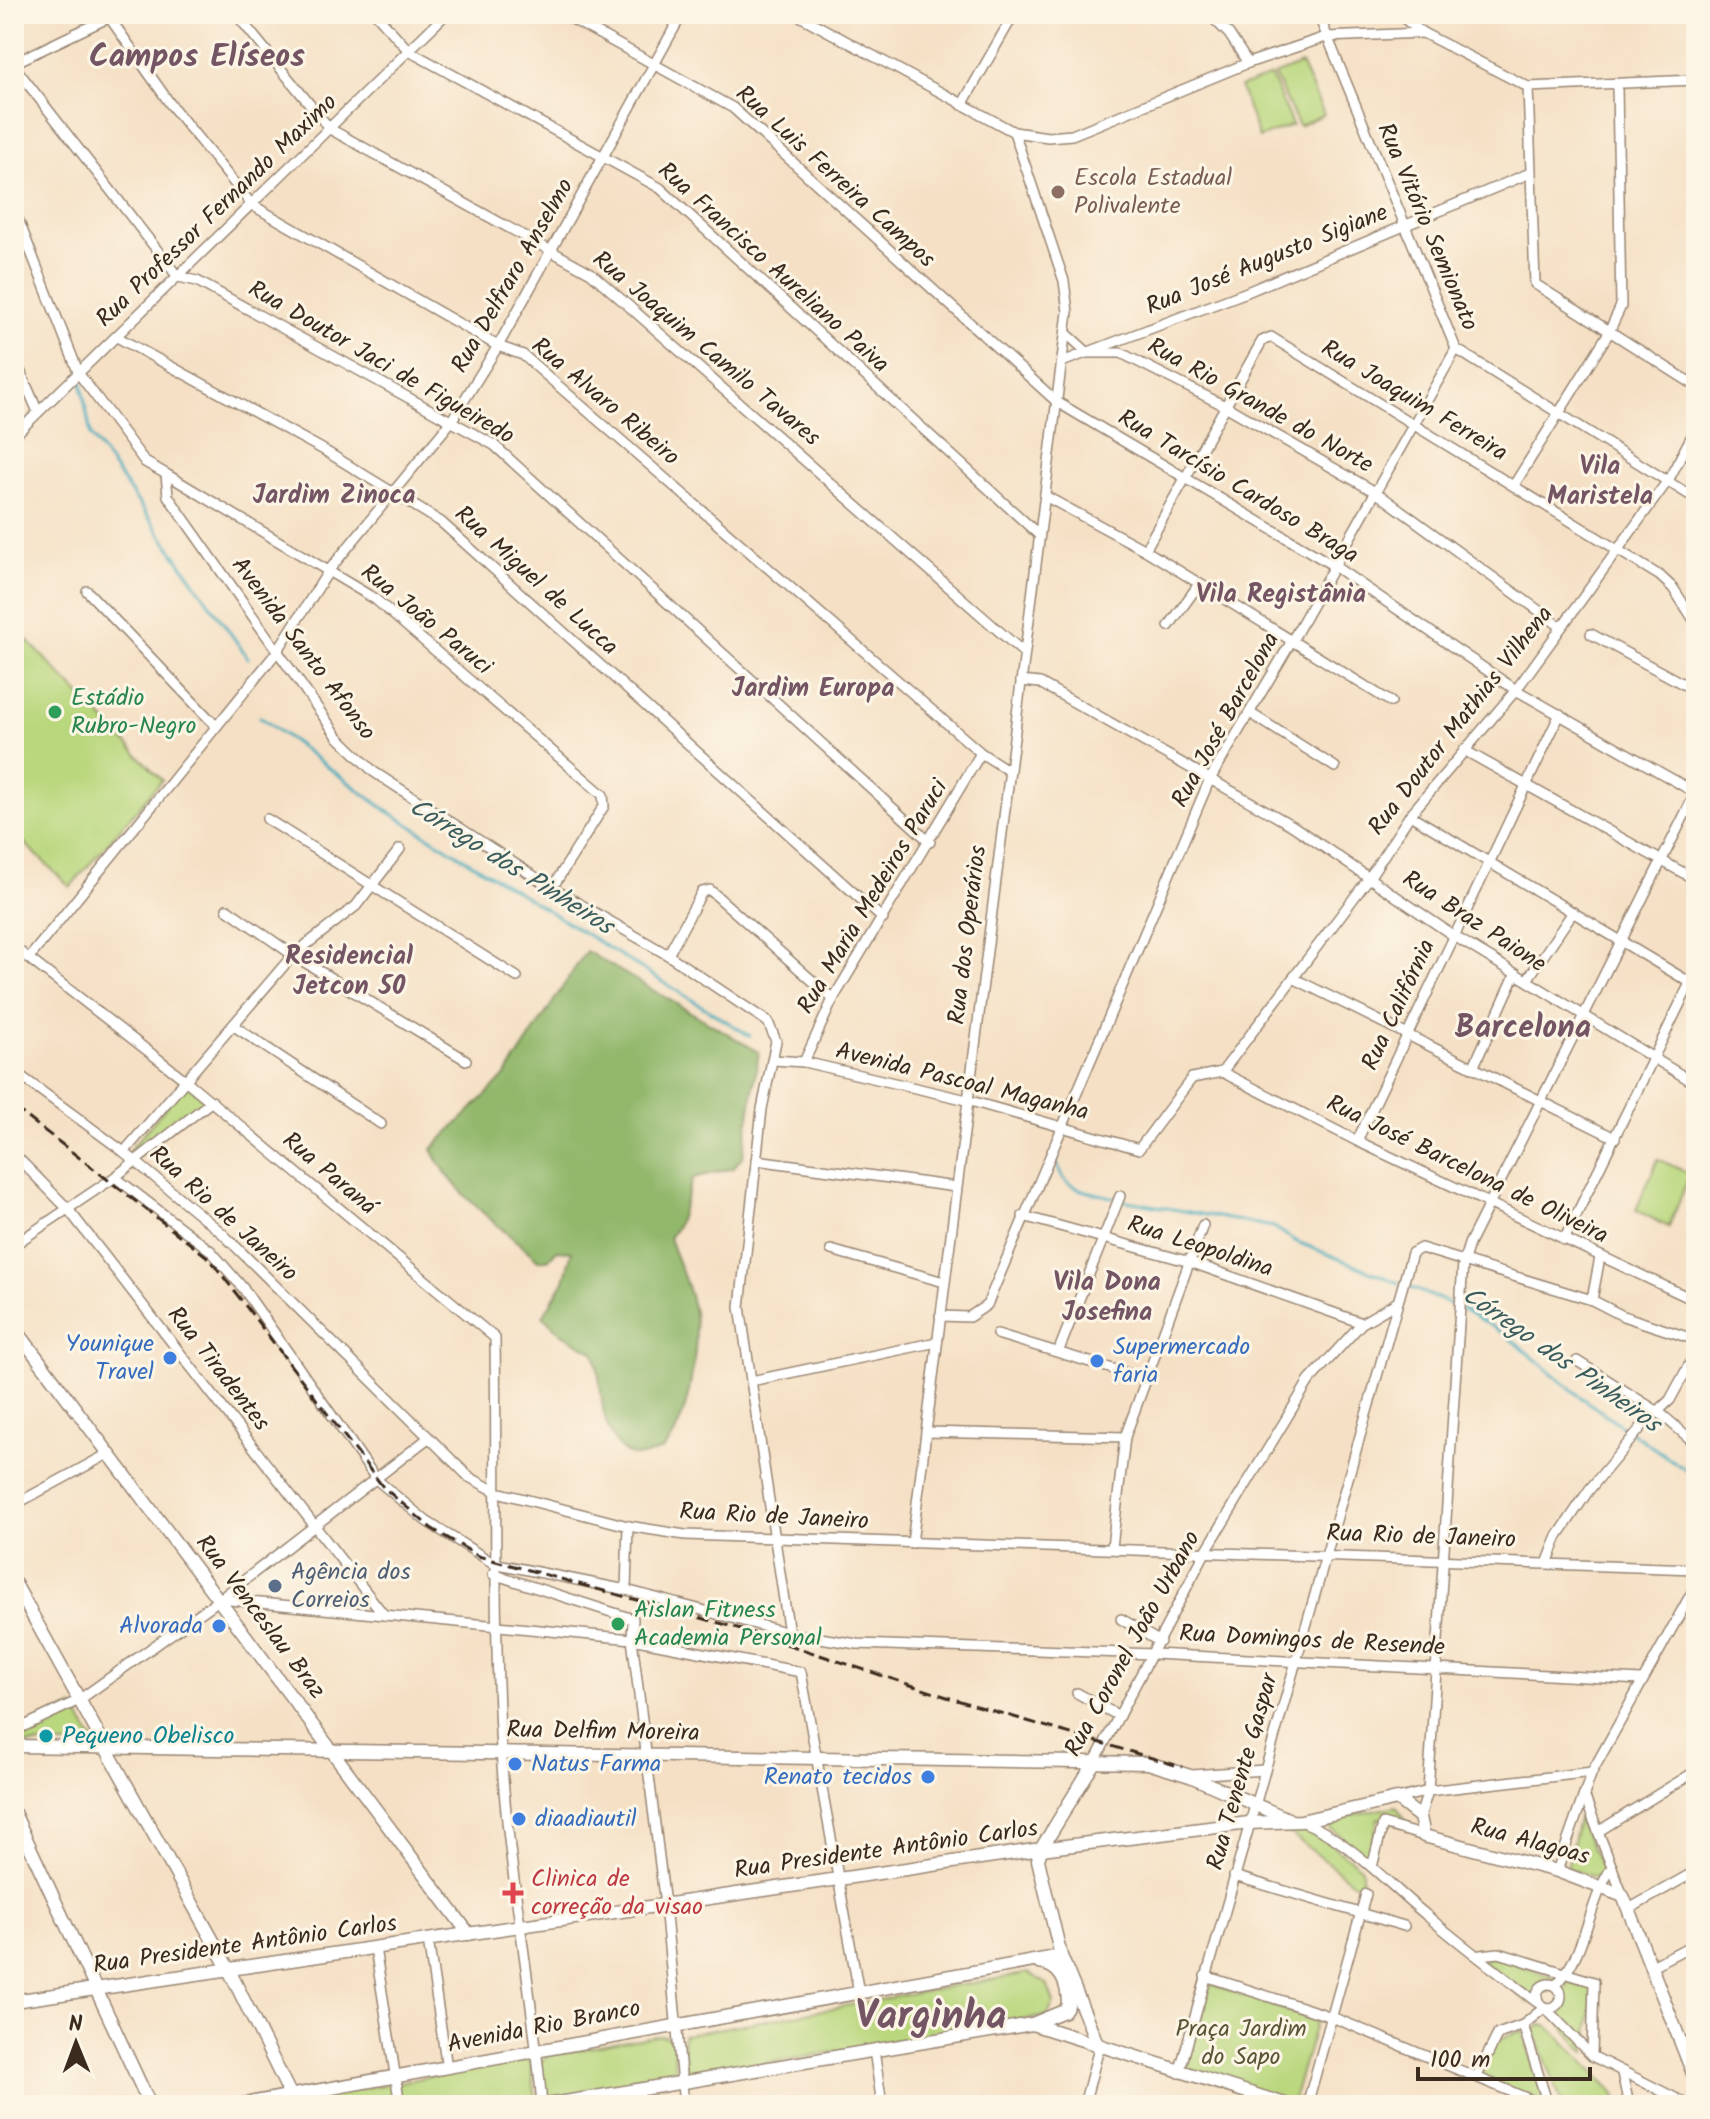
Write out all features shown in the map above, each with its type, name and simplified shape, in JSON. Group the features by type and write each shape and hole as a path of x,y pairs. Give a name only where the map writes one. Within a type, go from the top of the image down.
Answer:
{"main road":[{"name":"Rua Venceslau Braz","path":"14,1327 469,1934"},
{"path":"14,1582 228,1968 290,2100"},
{"name":"Rua Delfim Moreira","path":"14,1746 1148,1763 1190,1776 1296,1821"},
{"name":"Rua Coronel João Urbano","path":"1041,1849 1095,1761"},
{"path":"1397,1799 1420,1817 1424,1836"},
{"name":"Rua Presidente Antônio Carlos","path":"14,2001 1041,1849 1249,1823 1296,1821 1397,1799"},
{"path":"14,1813 150,2105"},
{"name":"Rua Alagoas","path":"1424,1836 1557,1871 1601,1885 1623,1896"},
{"path":"1041,1849 1038,1860 1061,1956 1099,2048"},
{"path":"1623,1896 1696,2081"},
{"name":"Avenida Rio Branco","path":"238,2105 290,2100 393,2077 1061,1956"},
{"path":"545,2105 1032,2024 1064,2011 1069,1999 1063,1980 1053,1966 1027,1963"},
{"path":"1032,2024 1099,2048 1288,2105"}],"street":[{"name":"Rua Joaquim Camilo Tavares","path":"236,14 330,129 591,273 1024,653"},
{"name":"Rua Francisco Aureliano Paiva","path":"376,14 409,51 660,188 1039,535"},
{"name":"Rua Professor Fernando Maximo","path":"14,436 446,14"},
{"name":"Rua Luis Ferreira Campos","path":"563,14 733,108 1057,402"},
{"name":"Rua Delfraro Anselmo","path":"29,958 276,653 330,569 450,423 498,346 682,14"},
{"path":"796,14 1014,132 1048,137 1072,135 1248,63 1326,37 1423,33"},
{"path":"962,105 1014,14"},
{"path":"1209,14 1229,34 1248,63"},
{"name":"Rua Vitório Semionato","path":"1318,14 1456,349 1669,479 1696,499"},
{"path":"1398,14 1423,33 1528,87 1617,86 1696,80"},
{"path":"111,15 14,64 178,277"},
{"name":"Rua Alvaro Ribeiro","path":"111,15 171,105 252,205 498,346 523,355 981,753 1009,771"},
{"path":"1514,485 1608,334 1621,306 1617,86"},
{"path":"1528,87 1535,284 1608,334 1696,386"},
{"path":"1014,132 1064,281 1066,333 1088,353"},
{"name":"Rua José Augusto Sigiane","path":"1062,362 1247,292 1530,173"},
{"path":"14,209 79,374 145,462 166,474"},
{"name":"Rua Doutor Jaci de Figueiredo","path":"178,277 197,281 494,445 930,842"},
{"name":"Rua dos Operários","path":"912,1543 1066,333"},
{"name":"Rua Miguel de Lucca","path":"117,337 393,490 441,522 883,919"},
{"name":"Rua Joaquim Ferreira","path":"1227,407 1262,341 1271,337 1667,582 1696,623"},
{"name":"Rua José Barcelona","path":"940,1316 969,1317 987,1305 1209,781 1377,493 1456,349"},
{"name":"Rua Rio Grande do Norte","path":"1088,353 1121,353 1227,407 1377,493 1560,626"},
{"path":"14,357 38,412"},
{"name":"Rua Tarcísio Cardoso Braga","path":"1057,402 1334,566 1516,690 1696,792"},
{"path":"1145,550 1227,407"},
{"name":"Rua Doutor Mathias Vilhena","path":"1222,1072 1369,878 1410,815 1516,690 1669,479 1696,428"},
{"name":"Rua João Paruci","path":"166,474 330,569 375,599 603,795 604,806 552,888"},
{"name":"Avenida Santo Afonso","path":"166,474 168,496 276,653 338,737 374,772 552,888 668,955 768,1022 776,1041 756,1160 740,1307 789,1633"},
{"path":"1045,496 1145,550 1391,702"},
{"path":"1169,626 1199,584"},
{"path":"87,591 216,726"},
{"path":"1591,634 1696,691"},
{"name":"Rua Braz Paione","path":"1021,681 1040,683 1293,826 1454,936 1696,1084"},
{"path":"1250,713 1335,767"},
{"name":"Rua Califórnia","path":"1357,1141 1560,714"},
{"path":"1464,750 1696,880"},
{"name":"Rua Maria Medeiros Paruci","path":"804,1062 833,999 981,753"},
{"path":"1420,1817 1428,1791 1463,1263 1489,1204 1696,792"},
{"path":"1410,815 1693,984"},
{"path":"267,819 517,977"},
{"path":"124,1152 293,955 356,906 400,849"},
{"path":"668,955 702,892 710,890 833,999"},
{"path":"227,909 293,955 466,1060"},
{"path":"1527,980 1573,912"},
{"name":"Rua Paraná","path":"14,947 212,1101 495,1338 497,1492 493,1574 501,1752 520,1925 545,2105"},
{"path":"1564,1240 1693,984 1696,971"},
{"path":"1473,1068 1516,973"},
{"path":"1293,978 1615,1138"},
{"path":"234,1026 381,1124"},
{"name":"Avenida Pascoal Maganha","path":"773,1060 804,1062 967,1100 1139,1149 1192,1078 1222,1072"},
{"name":"Rua Rio de Janeiro","path":"14,1071 124,1152 222,1233 427,1439 469,1477 497,1492 628,1526 685,1535 1548,1561 1696,1569"},
{"name":"Rua José Barcelona de Oliveira","path":"1222,1072 1357,1141 1696,1301"},
{"path":"14,1245 115,1177 212,1101"},
{"name":"Rua Tiradentes","path":"14,1154 68,1209 384,1615"},
{"path":"756,1160 956,1187"},
{"path":"115,1177 211,1251 227,1269 377,1480 436,1528 493,1563"},
{"path":"1059,1350 1101,1236 1120,1196"},
{"name":"Rua Leopoldina","path":"1023,1216 1190,1262 1362,1323"},
{"path":"1112,1547 1125,1437 1203,1225"},
{"name":"Rua Tenente Gaspar","path":"1179,2073 1412,1253 1421,1248 1463,1263"},
{"path":"831,1250 944,1282"},
{"path":"1592,1300 1600,1257"},
{"path":"1463,1263 1592,1300 1623,1316 1696,1340"},
{"name":"Rua Coronel João Urbano","path":"1095,1761 1206,1551 1309,1381 1362,1323 1396,1303"},
{"path":"997,1334 1059,1350 1146,1379"},
{"path":"751,1381 937,1342"},
{"path":"1548,1561 1558,1536 1589,1490 1644,1424 1658,1415 1696,1352"},
{"path":"1577,1361 1696,1444"},
{"path":"926,1432 1125,1437"},
{"path":"14,1731 79,1700 220,1599 313,1524 377,1480 427,1439"},
{"path":"14,1505 108,1454"},
{"path":"626,1590 628,1526"},
{"name":"Rua Domingos de Resende","path":"493,1563 626,1590 789,1633 857,1644 1154,1654 1641,1680"},
{"path":"493,1574 631,1616 665,1905 684,2105"},
{"path":"1557,1871 1592,1772 1696,1585"},
{"path":"220,1599 632,1639 803,1675 859,1993"},
{"path":"1121,1619 1160,1642"},
{"path":"1077,1693 1119,1716"},
{"name":"Rua Delfim Moreira","path":"1190,1776 1264,1770"},
{"path":"1599,1831 1696,1771"},
{"path":"1397,1799 1428,1791 1592,1772"},
{"path":"1584,1795 1623,1896"},
{"path":"1296,1821 1315,1826 1372,1867 1439,1926 1543,2007 1592,2056 1689,2105"},
{"name":"Rua Alagoas","path":"1372,1867 1381,1826 1386,1824 1424,1836"},
{"path":"1543,2007 1540,1987 1556,1985 1569,1972 1601,1885 1612,1867"},
{"path":"1629,1909 1696,1871"},
{"path":"1234,1876 1404,1926"},
{"path":"1307,2105 1363,1916 1366,1894"},
{"path":"428,1940 447,2068"},
{"path":"1650,1967 1696,1943"},
{"path":"375,1948 393,2077 400,2105"},
{"path":"1480,1955 1499,1953 1569,1972 1596,1985 1592,2056"},
{"path":"1205,1976 1332,2017 1546,2105"},
{"path":"1477,2076 1498,2034 1523,2025 1543,2007 1561,2000 1556,1985"},
{"path":"1523,2025 1546,2105"},
{"path":"1682,2045 1696,2038"},
{"path":"1084,2105 1099,2048"},
{"path":"874,2050 882,2105"},
{"path":"1622,2073 1629,2105"}],"green space":[{"path":"1301,64 1324,114 1299,126 1274,75"},
{"path":"1271,76 1292,125 1259,138 1240,87"},
{"name":"Estádio Rubro-Negro","path":"21,639 27,640 162,780 70,887 14,833 14,644"},
{"path":"586,951 759,1052 743,1156 733,1168 693,1178 677,1226 669,1238 693,1310 696,1333 693,1369 685,1407 671,1439 662,1450 640,1456 626,1452 612,1436 605,1416 594,1352 562,1334 543,1316 564,1281 572,1251 557,1250 548,1260 538,1260 465,1195 452,1181 432,1149 506,1075"},
{"path":"186,1083 206,1101 136,1157 128,1152"},
{"path":"1658,1159 1690,1174 1669,1227 1636,1210"},
{"path":"73,1707 97,1746 14,1744 14,1733"},
{"path":"1396,1806 1410,1826 1378,1818 1369,1858 1330,1828 1335,1819"},
{"path":"1578,1819 1602,1868 1598,1878 1567,1869"},
{"path":"1311,1829 1362,1868 1362,1889 1288,1832"},
{"path":"1495,1956 1564,1982 1549,1992 1537,1992 1528,2003 1481,1960"},
{"path":"1029,1973 1047,1984 1054,2003 1047,2016 686,2077 683,2035"},
{"path":"1569,1983 1594,1988 1586,2052 1565,2028 1559,2013"},
{"name":"Praça Jardim do Sapo","path":"1211,1984 1316,2021 1292,2103 1185,2073"},
{"path":"1540,2025 1547,2025 1610,2088 1622,2105 1563,2105 1534,2031"},
{"path":"1522,2030 1545,2103 1480,2075 1496,2041"},
{"path":"661,2035 673,2038 676,2081 545,2102 540,2062 549,2055"},
{"path":"530,2059 537,2104 291,2105 291,2101"}],"waterway":[{"name":"Córrego dos Pinheiros","path":"81,381 91,436 248,658"},
{"name":"Córrego dos Pinheiros","path":"260,717 386,810 750,1036"},
{"name":"Córrego dos Pinheiros","path":"1055,1154 1067,1182 1074,1187 1115,1198"},
{"name":"Córrego dos Pinheiros","path":"1122,1200 1274,1227 1295,1241 1399,1283"},
{"name":"Córrego dos Pinheiros","path":"1407,1286 1463,1309 1506,1335 1583,1399 1696,1477"}],"railway":[{"path":"14,1107 210,1259 383,1487 431,1528 478,1556 741,1629 950,1698 1182,1767"}],"place":[{"name":"Escola Estadual Polivalente","path":"1058,192"},
{"name":"Estádio Rubro-Negro","path":"55,712"},
{"name":"Younique Travel","path":"170,1358"},
{"name":"Supermercado faria","path":"1097,1361"},
{"name":"Agência dos Correios","path":"275,1586"},
{"name":"Aislan Fitness Academia Personal","path":"618,1624"},
{"name":"Alvorada","path":"219,1626"},
{"name":"Pequeno Obelisco","path":"46,1736"},
{"name":"Natus Farma","path":"515,1764"},
{"name":"Renato tecidos","path":"928,1777"},
{"name":"diaadiautil","path":"519,1819"},
{"name":"Clinica de correção da visao","path":"513,1893"}],"district":[{"name":"Campos Elíseos","path":"197,57"},
{"name":"Vila Maristela","path":"1600,482"},
{"name":"Jardim Zinoca","path":"334,496"},
{"name":"Vila Registânia","path":"1281,595"},
{"name":"Jardim Europa","path":"813,689"},
{"name":"Residencial Jetcon 50","path":"349,972"},
{"name":"Barcelona","path":"1523,1028"},
{"name":"Vila Dona Josefina","path":"1107,1298"},
{"name":"Varginha","path":"931,2017"}]}
